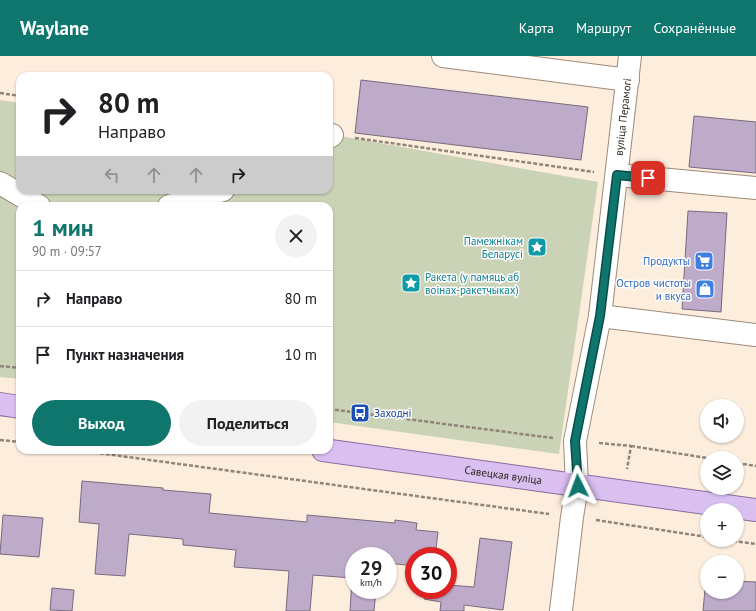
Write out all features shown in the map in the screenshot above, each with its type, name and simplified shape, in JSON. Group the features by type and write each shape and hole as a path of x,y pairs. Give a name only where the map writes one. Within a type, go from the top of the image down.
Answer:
{"main road":[{"path":"0,404 16,406"},
{"name":"Савецкая вуліца","path":"333,451 756,510"}],"street":[{"path":"443,56 628,80"},
{"name":"вуліца Перамогі","path":"561,611 572,517 578,486 575,441 600,316 630,56"},
{"path":"617,175 756,188"},
{"path":"0,183 16,192"},
{"path":"19,194 32,202"},
{"path":"182,202 210,194"},
{"path":"600,316 756,335"}],"path":[{"path":"0,93 16,95"},
{"path":"333,136 617,175"},
{"path":"0,366 16,368"},
{"path":"333,410 575,441"},
{"path":"0,440 16,442"},
{"path":"631,446 700,457"},
{"path":"106,454 572,517 700,536"},
{"path":"744,464 756,466"},
{"path":"744,542 756,544"}],"green space":[{"path":"0,100 16,102 16,194 333,194 333,135 598,182 559,454 333,423 333,202 16,202 16,379 0,377"}],"building":[{"path":"361,80 588,107 581,160 355,133"},
{"path":"694,116 756,122 756,173 689,167"},
{"name":"Продукты","path":"688,211 727,213 721,312 682,309"},
{"path":"82,481 211,494 209,513 307,522 307,515 395,523 395,520 417,523 416,530 438,532 436,547 405,547 405,565 397,564 397,547 345,547 345,577 313,575 310,611 286,611 289,571 234,567 236,550 183,545 183,539 129,534 125,576 95,574 99,524 79,522"},
{"path":"3,515 43,518 39,557 0,554"},
{"path":"480,538 512,542 503,610 464,605 464,611 440,611 441,602 424,599 457,599 457,586 474,587"},
{"path":"744,581 756,582 756,611 703,611 704,599 744,599"},
{"path":"52,588 74,590 72,611 50,610"},
{"path":"351,599 375,599 374,611 350,611"}],"place":[{"name":"Памежнікам Беларусі","path":"537,247"},
{"name":"Продукты","path":"704,261"},
{"name":"Ракета (у памяць аб воінах-ракетчыках)","path":"411,283"},
{"name":"Остров чистоты и вкуса","path":"705,289"},
{"name":"Заходні","path":"360,413"}],"route":[{"path":"578,486 575,441 600,316 617,175 648,178"}]}
